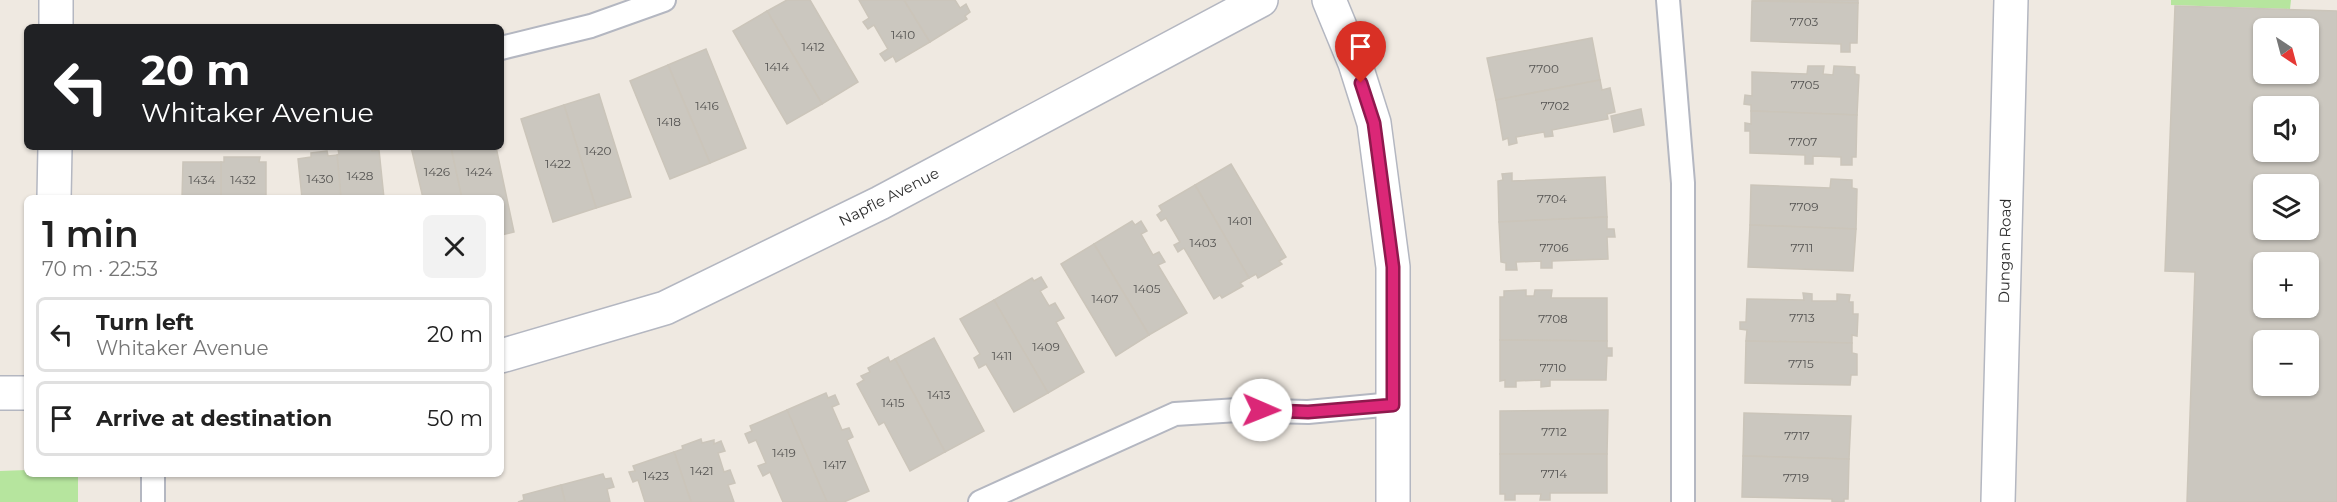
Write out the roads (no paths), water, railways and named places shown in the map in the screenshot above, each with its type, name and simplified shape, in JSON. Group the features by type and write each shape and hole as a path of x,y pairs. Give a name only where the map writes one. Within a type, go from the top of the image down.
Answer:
{"street":[{"path":"56,0 56,24"},
{"name":"Napfle Avenue","path":"504,355 665,308 880,203 1261,0"},
{"path":"1329,0 1355,63 1374,123 1393,267 1393,502"},
{"name":"Dungan Road","path":"1998,502 2011,0"},
{"path":"54,195 55,150"},
{"path":"0,393 24,393"}],"lane":[{"path":"504,47 591,26 664,0"},
{"path":"1668,0 1683,183 1683,502"},
{"path":"980,502 1175,414 1238,410 1308,412 1393,405"},
{"path":"153,477 153,502"}]}
